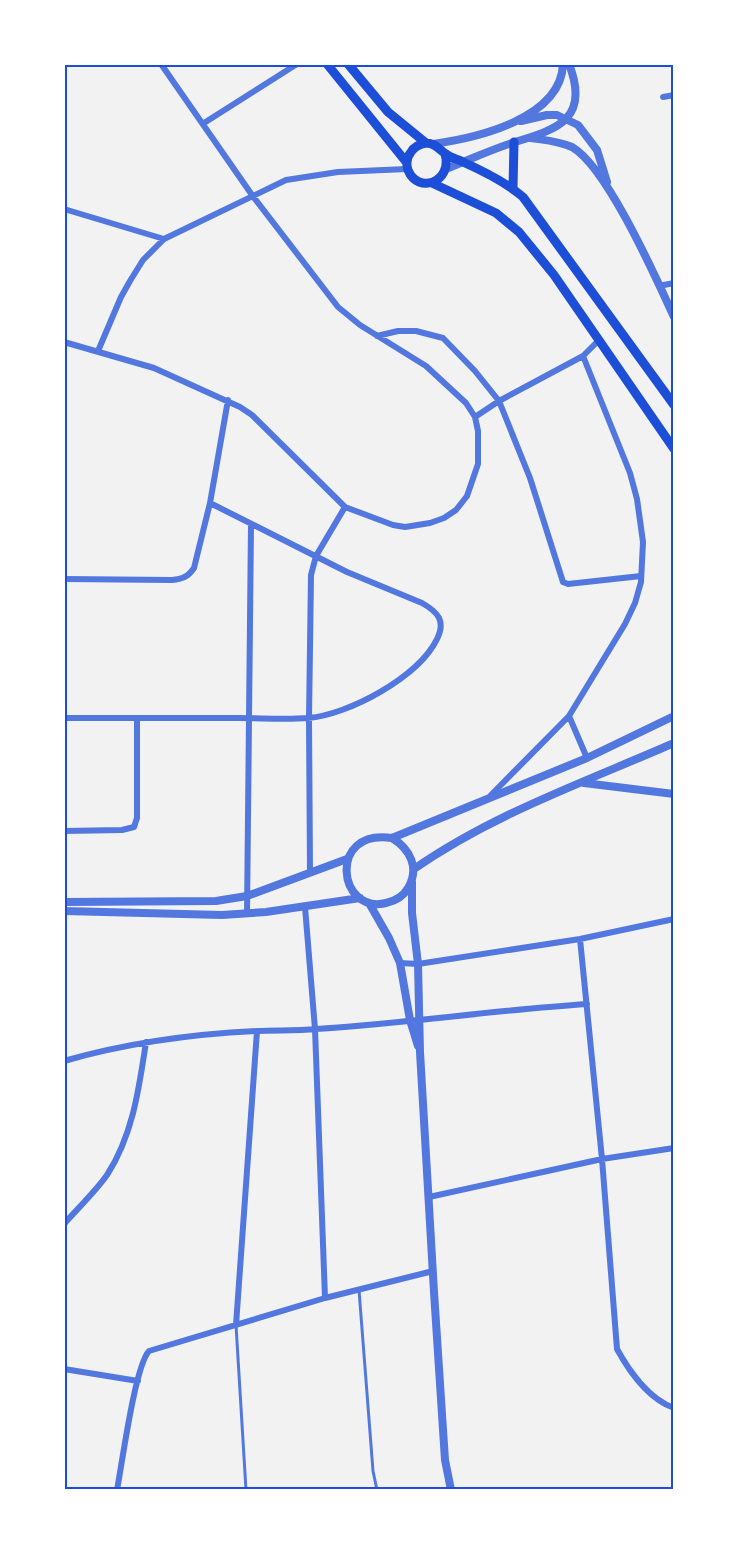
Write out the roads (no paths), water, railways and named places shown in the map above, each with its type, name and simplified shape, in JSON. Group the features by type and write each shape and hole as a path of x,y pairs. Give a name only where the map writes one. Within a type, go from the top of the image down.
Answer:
{"main road":[{"path":"327,64 407,166 413,178 421,183 432,183 496,213 519,232 554,275 598,342 674,449"},
{"path":"348,64 388,112 430,144 440,148 445,154 446,169 441,178 432,183"},
{"path":"513,188 514,142"},
{"path":"407,166 412,149 430,144"},
{"path":"445,154 513,188 535,211 674,405"}],"street":[{"path":"64,342 165,372 228,400 252,415 345,507 370,518 405,527 430,523 450,514 463,503 467,496 478,464 479,441 475,417 466,403 445,381 426,366 377,336 338,307 252,195 161,64"},
{"path":"204,123 297,64"},
{"path":"512,123 545,103 552,96 563,72 564,64"},
{"path":"446,169 514,142 547,132 567,119 572,113 576,96 575,80 569,64"},
{"path":"663,97 674,95"},
{"path":"430,144 463,140 512,123 557,115 578,125 597,150 608,188"},
{"path":"531,138 560,142 584,156 608,188 674,317"},
{"path":"98,351 130,281 143,260 164,239 286,180 338,172 407,166"},
{"path":"64,209 164,239"},
{"path":"659,286 674,283"},
{"path":"377,336 398,331 416,331 443,339 476,371 499,401 530,478 563,582 568,584 642,576"},
{"path":"475,417 499,401 583,356 598,342"},
{"path":"488,798 569,716 625,624 635,603 642,576 643,542 637,500 630,473 583,356"},
{"path":"64,579 172,580 185,577 194,568 210,503 228,400"},
{"path":"64,718 309,718 356,704 381,693 433,648 440,634 441,624 434,609 356,576 210,503"},
{"path":"310,873 311,575 316,556 345,507"},
{"path":"248,914 251,524"},
{"path":"569,716 586,758"},
{"path":"392,838 586,758 674,716"},
{"path":"64,831 122,830 134,827 137,818 137,718"},
{"path":"414,869 447,846 494,820 674,743"},
{"path":"584,783 674,794"},
{"path":"420,1052 410,1020 400,963 389,938 364,900 352,890 347,880 345,869 348,859 355,847 365,839 379,836 392,838 408,850 414,869 412,913 418,964 420,1052 433,1271 445,1460 451,1490"},
{"path":"64,902 216,901 247,896 348,859"},
{"path":"64,911 222,915 364,900 382,904 394,901 405,893 412,882"},
{"path":"305,907 315,1029 325,1298"},
{"path":"400,963 418,964 580,939 674,919"},
{"path":"580,939 602,1159 617,1349 623,1360 649,1391 666,1405 674,1408"},
{"path":"64,1061 102,1050 146,1042 587,1004"},
{"path":"236,1325 257,1031"},
{"path":"64,1224 106,1177 125,1143 138,1094 146,1042"},
{"path":"429,1197 602,1159 674,1148"},
{"path":"117,1490 138,1381 144,1358 149,1351 358,1288 433,1271"},
{"path":"64,1369 138,1381"}],"lane":[{"path":"358,1288 373,1471 377,1490"},
{"path":"236,1325 246,1490"}]}
